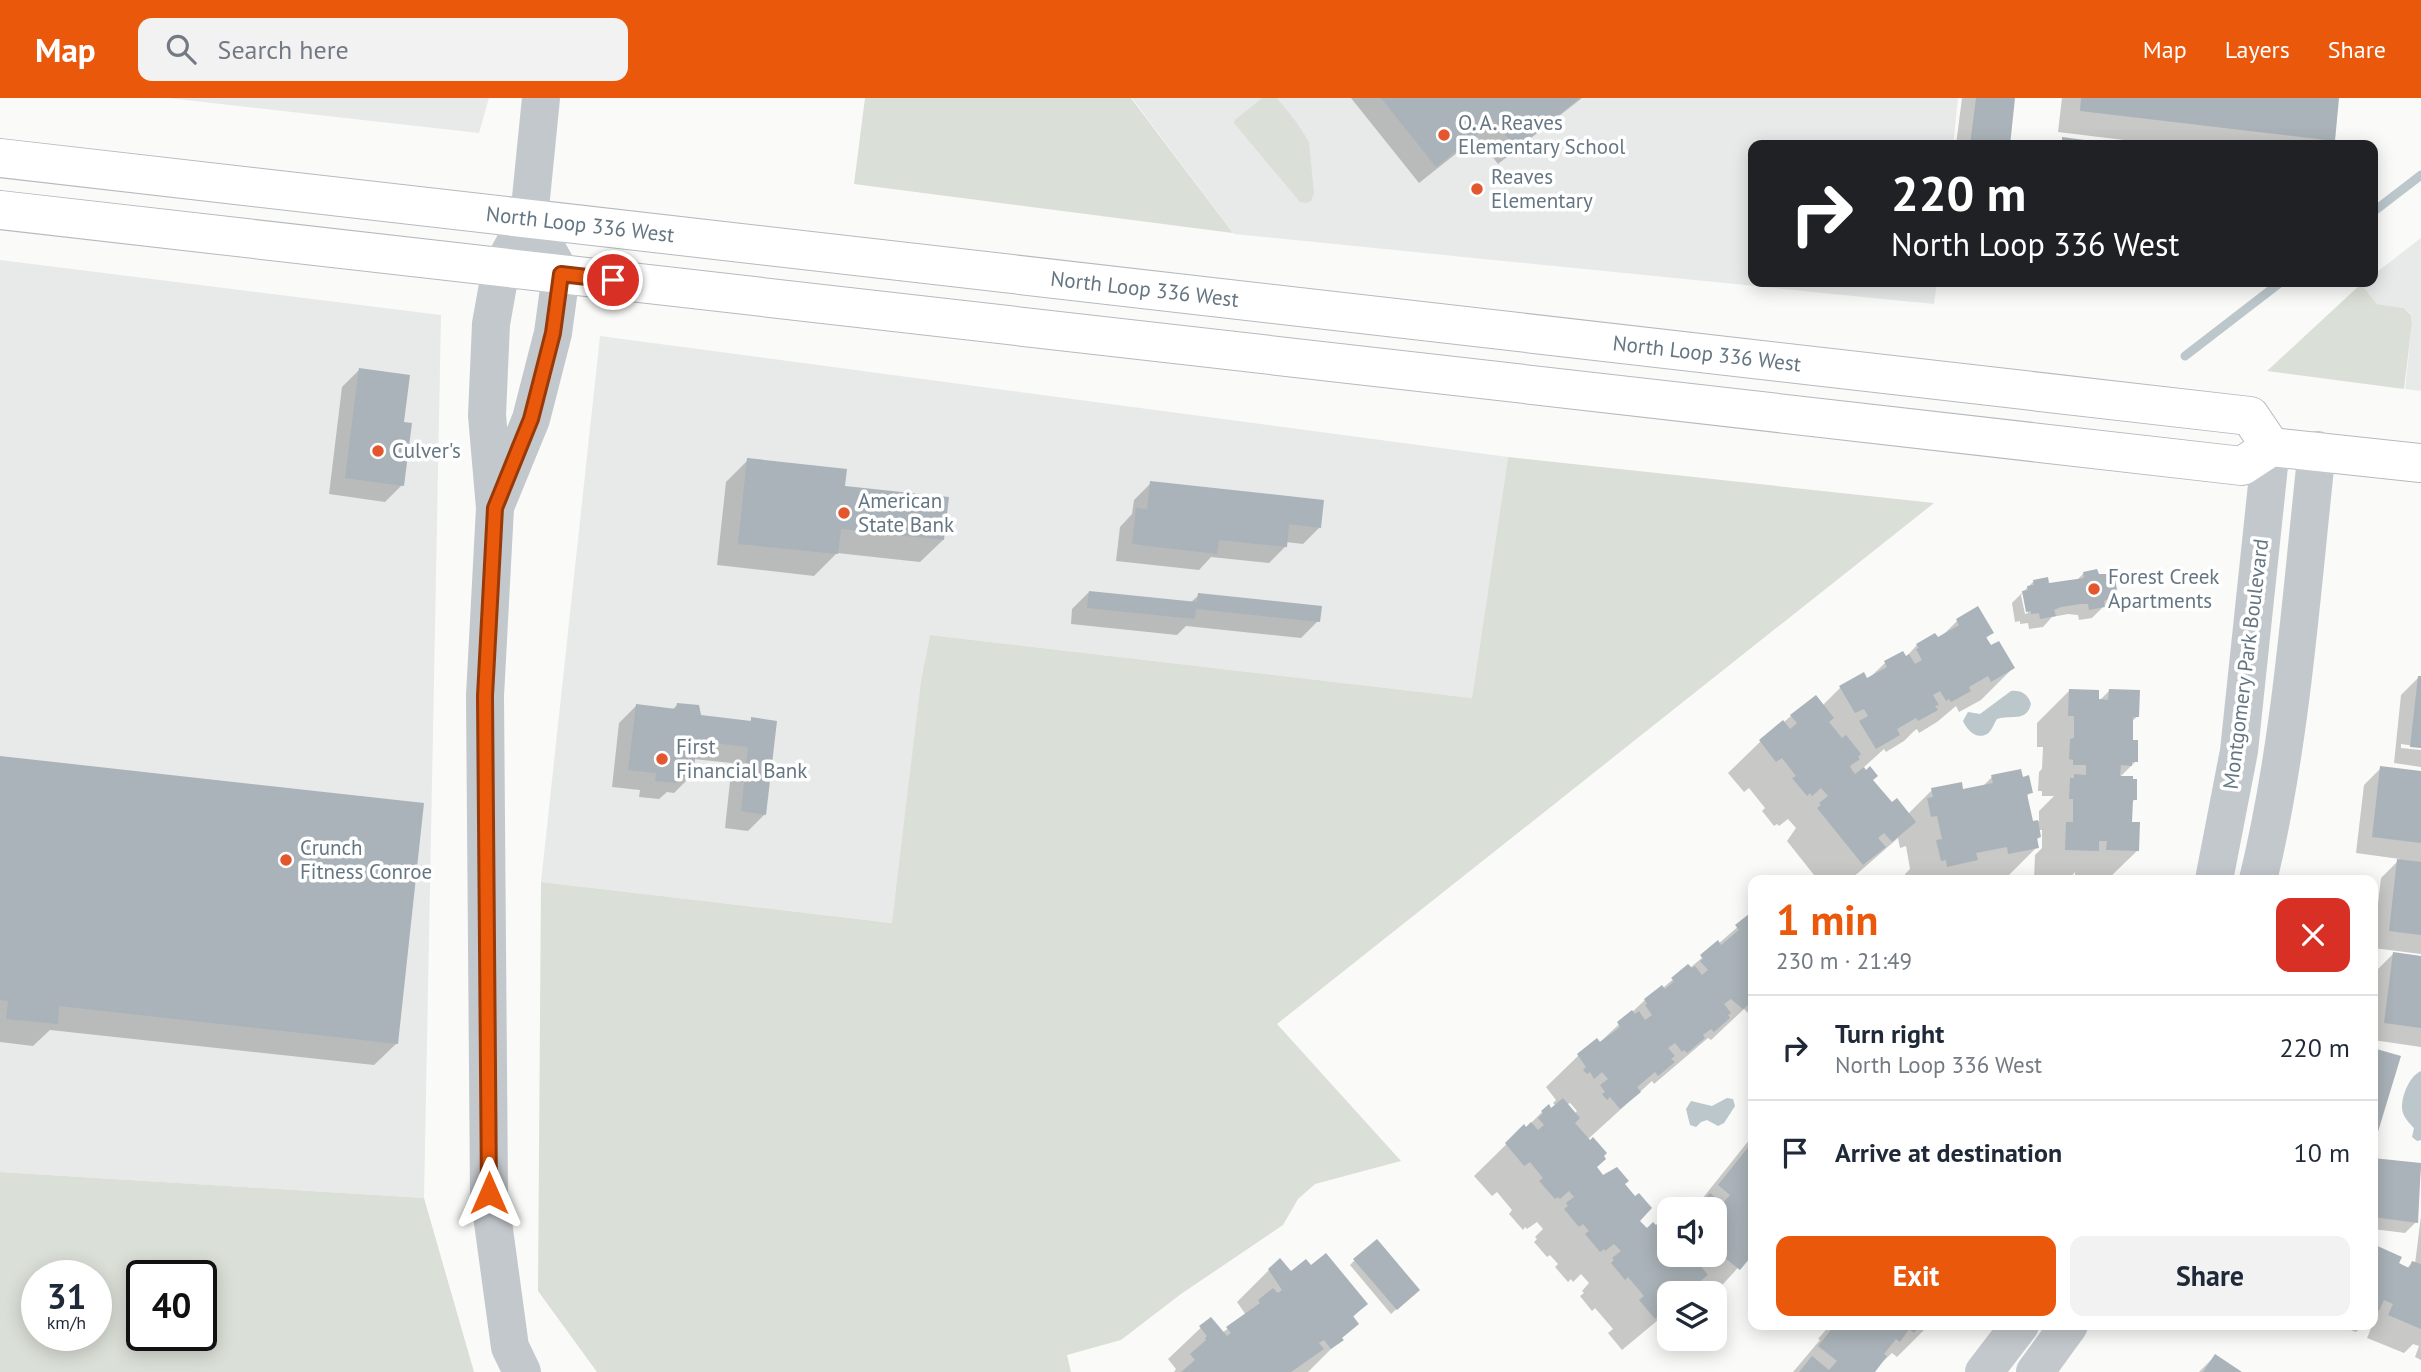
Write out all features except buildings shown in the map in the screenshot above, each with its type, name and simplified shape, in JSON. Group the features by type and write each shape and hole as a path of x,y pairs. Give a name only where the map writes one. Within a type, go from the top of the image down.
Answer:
{"main road":[{"name":"North Loop 336 West","path":"0,158 2250,416 2271,447"},
{"path":"0,210 1306,357 2242,466 2271,447 2421,463"},
{"path":"1306,357 1318,309"}],"street":[{"path":"522,1372 510,1346 489,1193 485,696 495,508 487,415 491,324 501,268 529,218 541,98"},
{"path":"495,508 531,419 553,333 561,274 529,218"},
{"name":"Montgomery Park Boulevard","path":"2215,875 2239,751 2271,447"},
{"path":"2259,875 2268,841 2284,745 2317,450"},
{"path":"1984,1372 2016,1330"},
{"path":"2035,1372 2065,1330"}],"shaded area":[{"path":"168,98 489,98 479,133"},
{"path":"865,98 1131,98 1233,233 854,184"},
{"name":"Reaves Elementary","path":"1132,98 1958,98 1954,140 1748,140 1748,285 1234,234"},
{"path":"1262,98 1277,98 1309,142 1314,194 1311,201 1300,202 1234,123"},
{"path":"2421,238 2421,391 2405,389 2411,314 2404,308 2377,304 2363,287 2378,287 2378,271"},
{"path":"0,260 441,315 424,1198 0,1172"},
{"name":"Reaves Elementary","path":"1764,287 1936,287 1934,304"},
{"path":"2358,287 2363,287 2377,304 2404,308 2411,315 2404,389 2267,371"},
{"path":"600,336 1508,457 1472,698 930,635 921,680 893,923 541,882"},
{"path":"1508,457 1934,503 1277,1024 1401,1161 1315,1184 1298,1199 1283,1225 1181,1294 1121,1340 1067,1355 1071,1372 597,1372 538,1291 541,882 892,923 921,680 930,635 1472,698"},
{"path":"2011,691 2021,692 2028,698 2031,704 2026,714 1997,719 1990,731 1983,736 1969,731 1963,721 1968,712 1980,714"},
{"path":"2421,1071 2421,1140 2417,1141 2412,1137 2414,1128 2403,1113 2402,1102 2409,1083"},
{"path":"1727,1098 1733,1099 1735,1106 1724,1123 1718,1126 1707,1120 1696,1127 1690,1125 1686,1109 1691,1101 1712,1106"},
{"path":"0,1172 424,1198 474,1372 0,1372"}],"waterway":[{"path":"2378,208 2421,175"},
{"path":"2185,356 2275,287"}],"place":[{"name":"O. A. Reaves Elementary School","path":"1444,135"},
{"name":"Reaves Elementary","path":"1477,189"},
{"name":"Culver's","path":"378,451"},
{"name":"American State Bank","path":"844,513"},
{"name":"Forest Creek Apartments","path":"2094,589"},
{"name":"First Financial Bank","path":"662,759"},
{"name":"Crunch Fitness Conroe","path":"286,860"}],"route":[{"path":"489,1193 485,696 495,508 531,419 553,333 561,274 613,280"}]}
